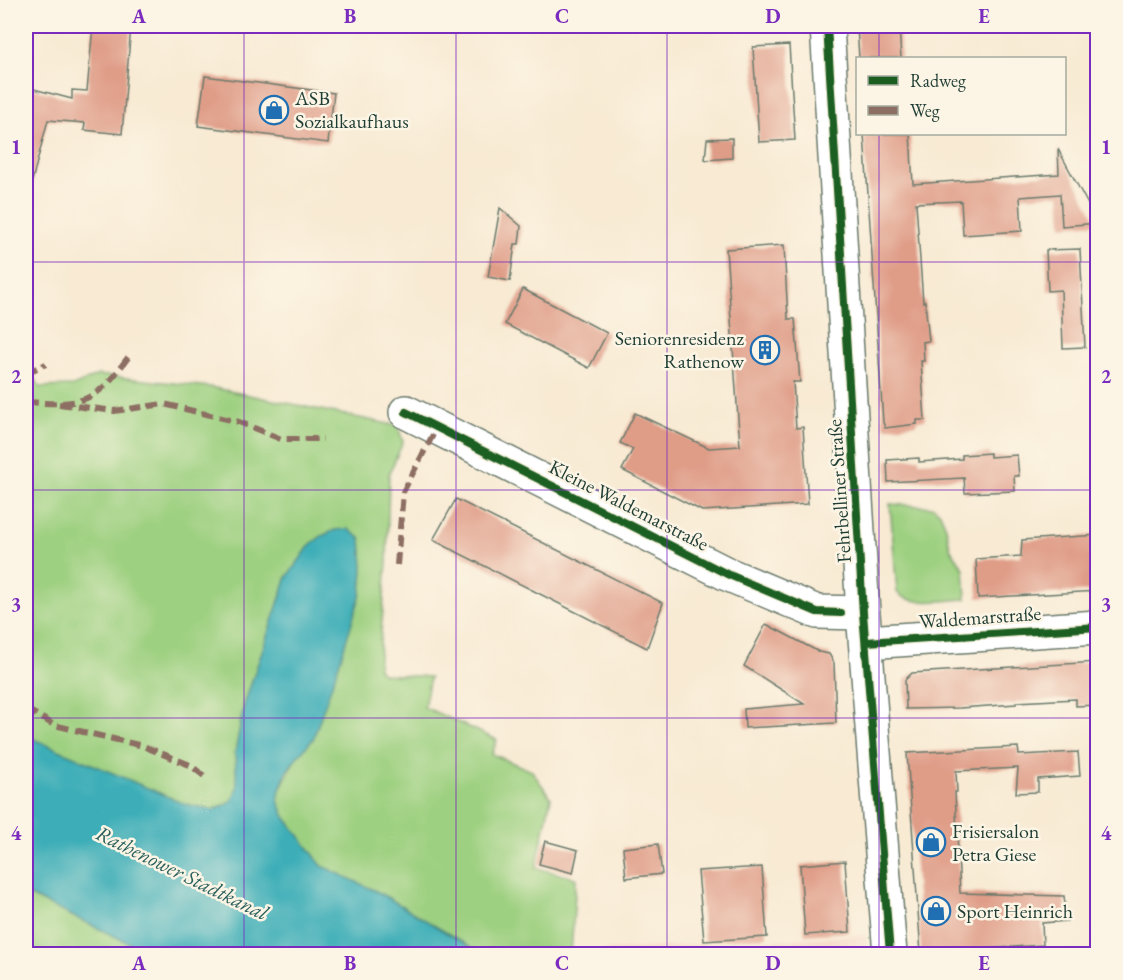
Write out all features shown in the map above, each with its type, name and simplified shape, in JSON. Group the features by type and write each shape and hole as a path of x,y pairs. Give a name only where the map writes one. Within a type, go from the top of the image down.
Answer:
{"main road":[{"name":"Fehrbelliner Straße","path":"827,26 864,627 890,954"},
{"name":"Kleine Waldemarstraße","path":"406,412 728,574 817,612 864,627"},
{"name":"Waldemarstraße","path":"864,627 1098,627"}],"shaded area":[{"path":"26,160 38,164 28,202 26,201"},
{"path":"866,935 867,954 571,954 571,952"}],"green space":[{"path":"26,368 40,387 73,386 98,375 210,387 398,426 403,442 389,474 387,563 378,668 384,674 430,677 424,707 497,740 492,754 532,771 551,798 536,868 576,878 571,954 482,954 380,893 322,866 285,817 278,801 280,789 296,758 313,739 361,593 363,568 361,539 348,529 335,530 311,544 287,577 244,705 235,753 237,787 233,799 227,804 214,810 185,804 26,736"},
{"path":"890,504 934,507 940,513 946,527 950,548 964,569 966,599 919,601 902,597 897,592"},
{"path":"26,894 152,954 41,954 26,947"}],"water":[{"name":"Rathenower Stadtkanal","path":"348,529 361,539 363,568 361,593 313,739 287,771 278,801 285,817 322,866 380,893 482,954 152,954 26,894 26,736 185,804 214,810 227,804 233,799 237,787 235,753 244,705 287,577 311,544 335,530"}],"building":[{"path":"93,26 131,26 122,134 84,130 85,123 48,120 32,181 26,180 26,87 72,99 72,90 87,91"},
{"path":"899,26 901,57 859,57 857,27"},
{"path":"789,45 795,140 759,142 753,47"},
{"name":"ASB Sozialkaufhaus","path":"205,76 334,93 328,143 198,126"},
{"path":"864,135 910,135 913,184 1059,174 1058,149 1098,223 1062,226 1060,194 1020,197 1022,231 963,235 961,201 916,203 923,302 925,301 929,341 923,342 924,361 921,361 925,420 917,420 917,424 885,428"},
{"path":"732,138 732,158 705,160 707,139"},
{"path":"500,208 521,226 519,244 515,244 510,281 488,277"},
{"name":"Seniorenresidenz Rathenow","path":"784,245 788,319 795,319 800,382 793,382 796,428 803,427 808,504 702,511 622,470 633,449 620,443 635,413 709,448 740,446 726,249"},
{"path":"1080,249 1085,347 1063,348 1061,290 1048,291 1046,250"},
{"path":"523,289 607,333 589,368 505,324"},
{"path":"990,453 990,457 1017,455 1019,476 1014,476 1015,491 965,493 964,478 888,482 887,460 919,458 919,462 962,459 962,455"},
{"path":"456,499 663,603 647,648 433,540"},
{"path":"1098,535 1098,591 978,598 976,559 1021,556 1022,540"},
{"path":"766,624 819,652 829,654 834,663 836,723 745,728 744,709 804,704 744,666"},
{"path":"1098,662 1098,705 1076,706 1076,699 960,708 906,709 905,680 912,673"},
{"path":"1018,747 1019,755 1078,752 1080,776 1038,779 1038,792 1016,793 1018,768 956,771 960,893 1064,896 1067,921 1042,923 1043,945 966,950 966,954 921,954 907,753"},
{"path":"545,841 578,850 573,873 539,864"},
{"path":"658,844 662,874 626,878 623,848"},
{"path":"845,861 850,932 805,935 800,865"},
{"path":"762,867 767,937 704,941 698,871"}],"marked path":[{"path":"26,402 62,403 88,397 106,385 131,354"},
{"path":"26,373 46,364"},
{"path":"59,404 114,411 164,404 239,422 281,439 323,439"},
{"path":"397,565 403,492 437,427"},
{"path":"26,709 54,725 143,746 190,765 204,776"}],"cycle path":[{"path":"827,26 863,613 890,954"},
{"path":"406,412 727,574 817,612 841,613"},
{"path":"866,642 1098,627"}],"place":[{"name":"ASB Sozialkaufhaus","path":"274,110"},
{"name":"Seniorenresidenz Rathenow","path":"765,350"},
{"name":"Frisiersalon Petra Giese","path":"931,842"},
{"name":"Sport Heinrich","path":"936,911"}]}
